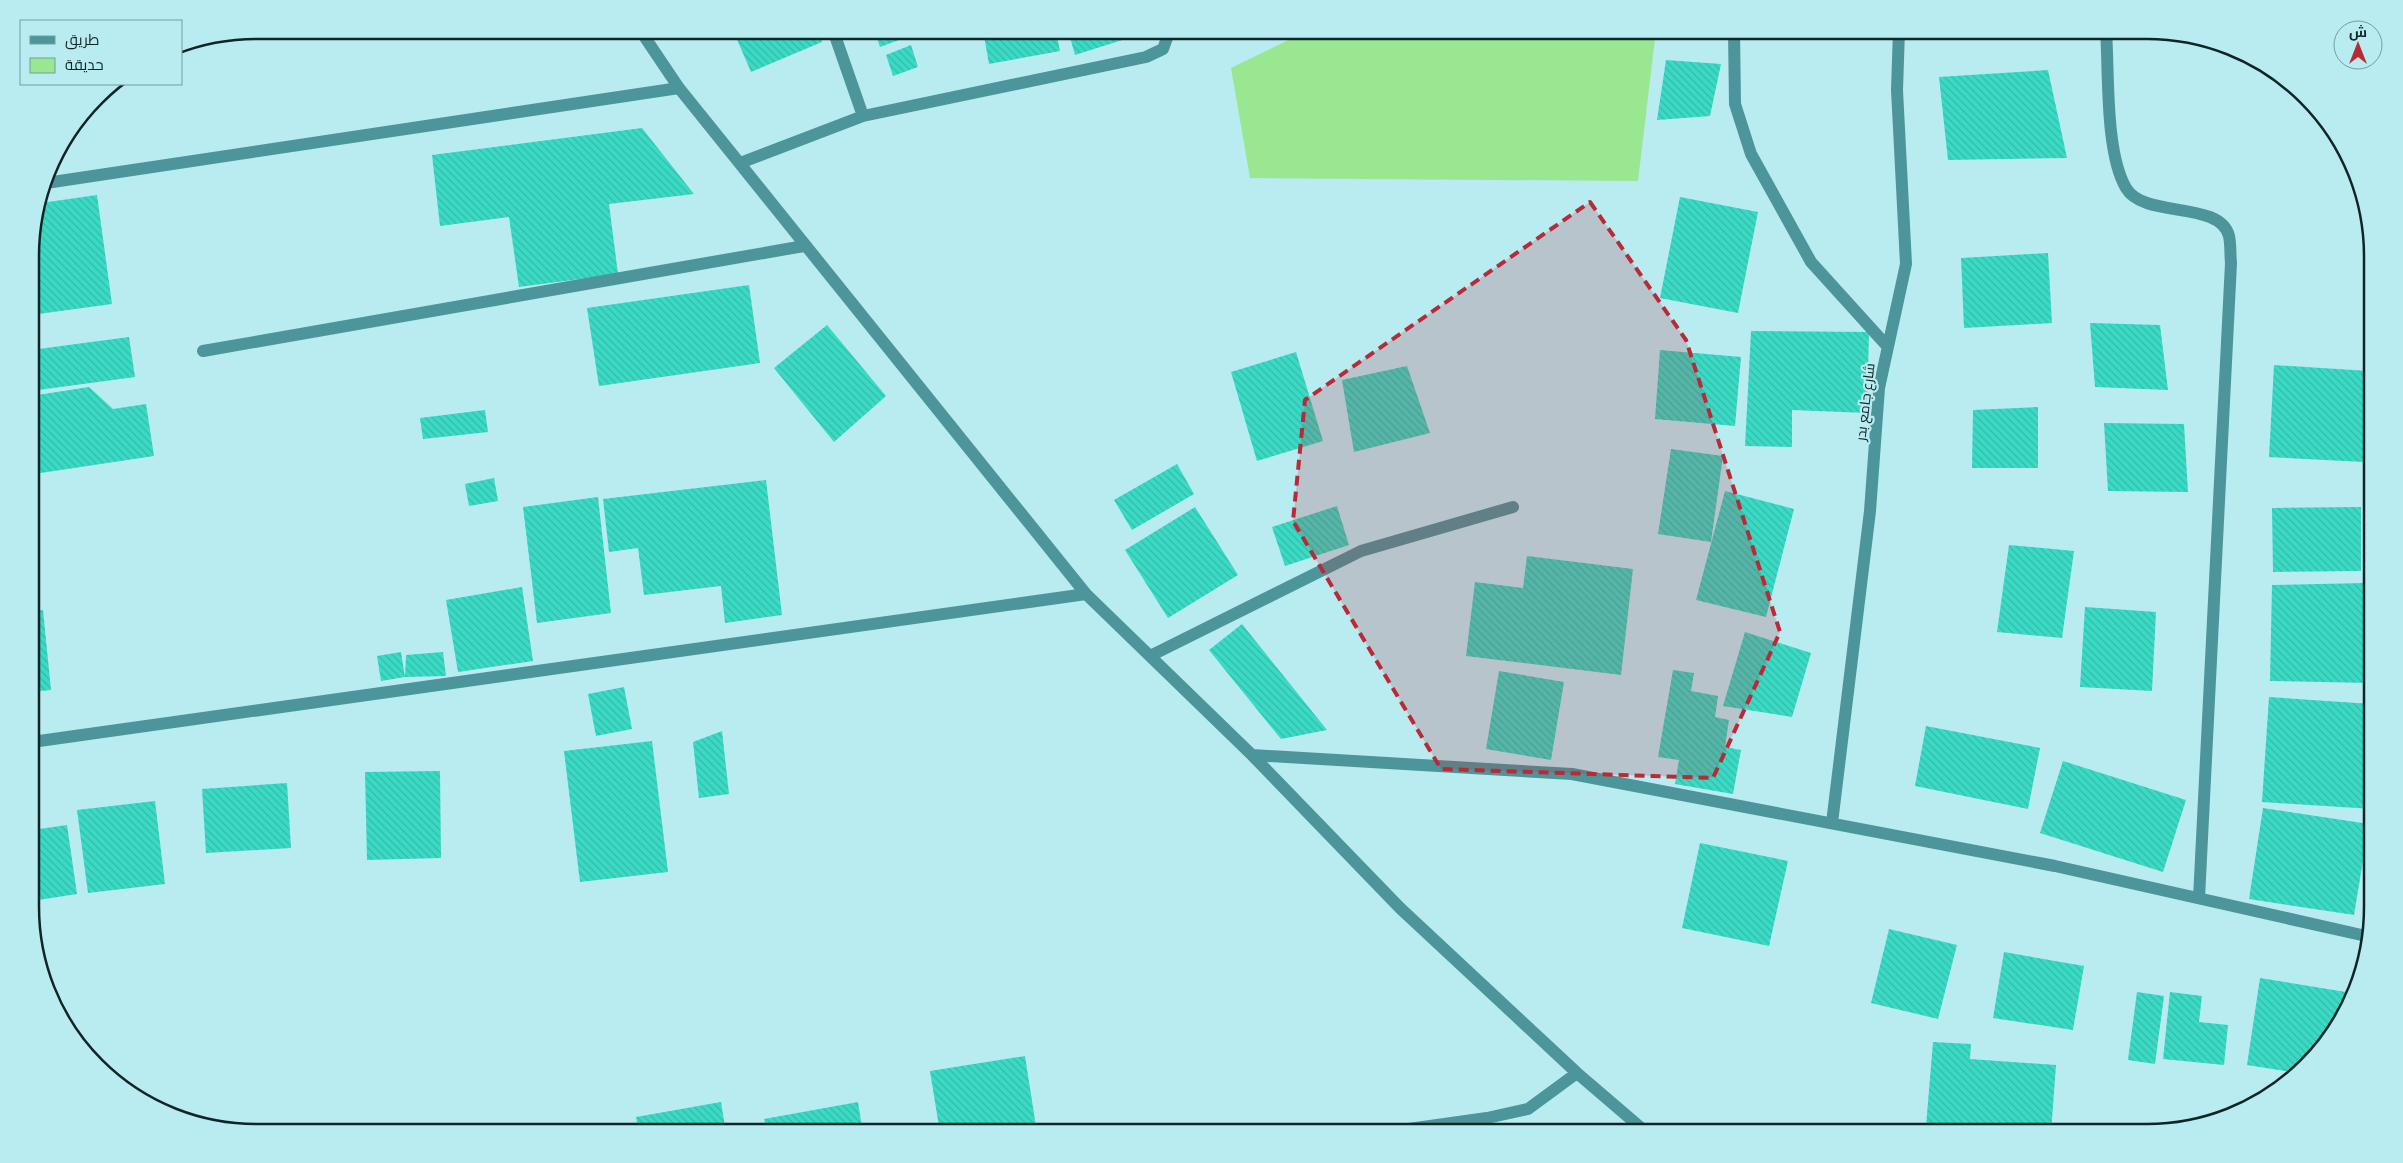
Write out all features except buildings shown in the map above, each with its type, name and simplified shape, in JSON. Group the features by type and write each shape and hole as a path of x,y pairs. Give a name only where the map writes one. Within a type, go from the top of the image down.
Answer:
{"street":[{"path":"646,39 679,88 804,246 1086,594 1252,756 1400,908 1577,1073 1636,1124"},
{"path":"836,39 863,116"},
{"path":"740,163 863,116 1146,57 1163,49 1167,39"},
{"name":"شارع جامع بدر","path":"1734,39 1735,104 1751,154 1811,262 1888,347 1880,388 1870,511 1832,823"},
{"path":"1888,347 1906,264 1897,90 1899,39"},
{"path":"2106,39 2112,138 2119,171 2126,189 2140,202 2186,211 2215,220 2224,227 2229,236 2231,263 2198,898"},
{"path":"51,182 679,88"},
{"path":"203,351 804,246"},
{"path":"1150,656 1361,551 1514,506"},
{"path":"39,741 1086,594"},
{"path":"1252,756 1572,774 2055,866 2362,935"},
{"path":"1444,1124 1487,1118 1528,1109 1577,1073"}],"highlighted area":[{"path":"1590,202 1686,340 1780,632 1713,778 1441,769 1293,521 1305,400"}],"green space":[{"path":"1291,39 1655,39 1638,181 1250,178 1231,68"}]}
